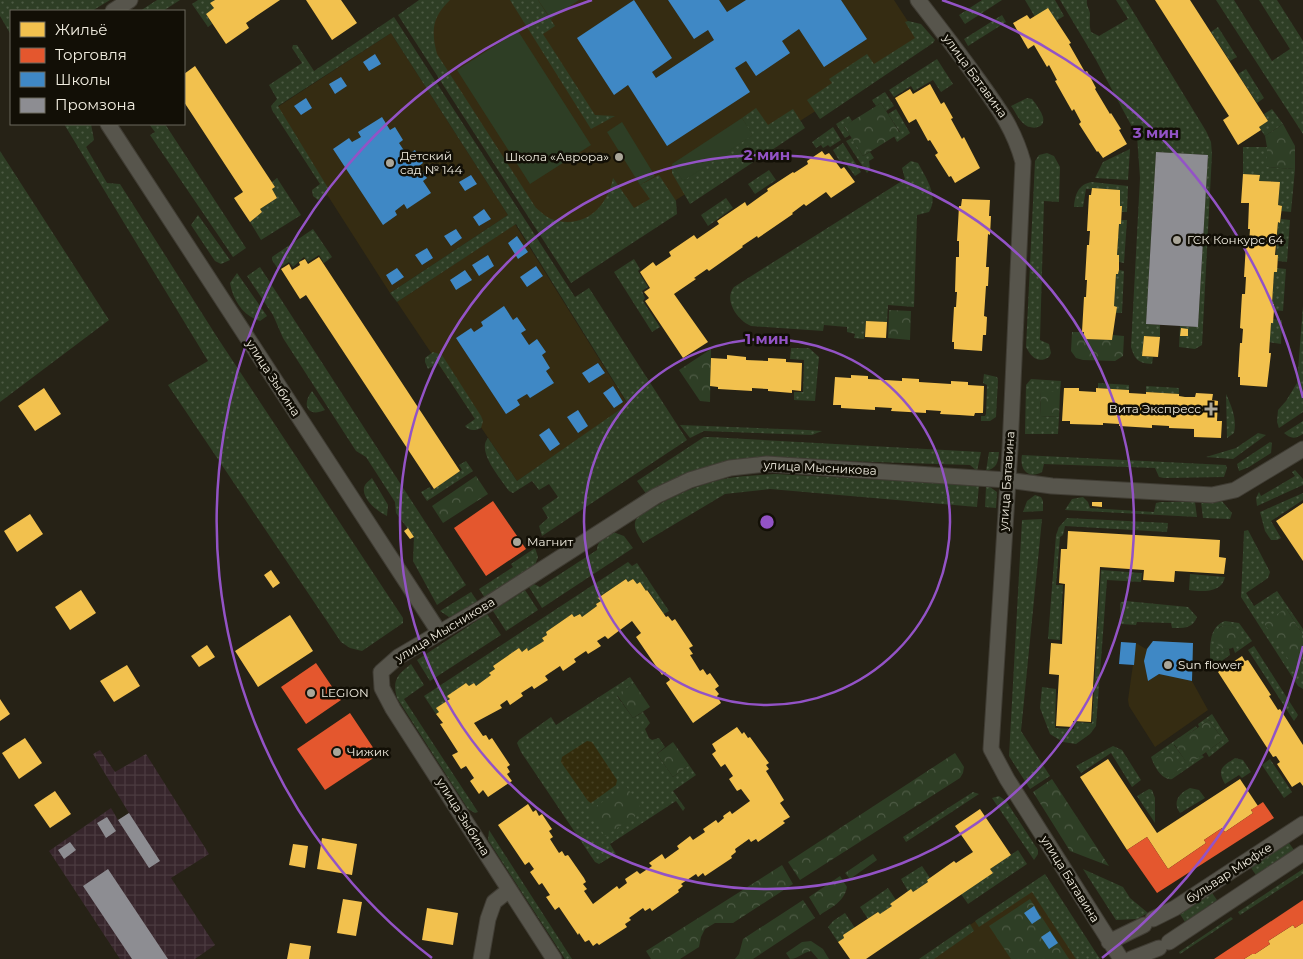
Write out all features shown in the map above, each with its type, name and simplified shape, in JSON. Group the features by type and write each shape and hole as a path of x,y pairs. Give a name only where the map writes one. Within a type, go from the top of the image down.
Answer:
{"street":[{"path":"115,10 130,0"},
{"name":"улица Батавина","path":"918,0 951,42 1005,118 1013,132 1023,162 1010,449 991,749 1007,779 1120,959"},
{"name":"улица Зыбина","path":"109,125 439,632"},
{"name":"улица Мысникова","path":"381,672 398,657 485,606 656,496 690,480 730,468 767,464 1007,480 1052,486 1212,495 1235,490 1303,449"},
{"name":"улица Зыбина","path":"381,672 382,688 393,709 554,959"},
{"name":"бульвар Мюфке","path":"1110,942 1175,908 1303,824"},
{"name":"бульвар Мюфке","path":"1131,959 1164,945 1303,853"},
{"path":"481,959 488,919 494,902 509,890"}],"shaded area":[{"name":"Школа «Аврора»","path":"439,0 894,0 922,43 568,269 407,21"},
{"name":"Детский сад № 144","path":"391,33 508,215 390,293 273,110"},
{"path":"515,224 628,405 517,481 397,302"},
{"path":"1153,641 1193,643 1192,681 1208,710 1155,747 1129,706 1128,700 1136,643 1146,649"},
{"path":"100,750 115,772 146,754 209,854 171,878 215,945 195,959 120,959 49,851 111,808 118,820 129,813 93,754"},
{"path":"1037,880 1088,959 919,959"}],"green space":[{"path":"0,0 110,0 94,10 10,10 10,33 0,16"},
{"path":"157,0 180,0 165,10 142,10"},
{"path":"198,0 215,0 210,3 214,8 206,14 212,24 208,27 192,4"},
{"path":"419,0 450,0 436,18 434,25 437,54 536,208 551,219 563,222 584,219 592,214 605,199 613,178 634,208 650,199 640,185 659,175 676,201 677,214 571,283 398,15"},
{"path":"510,0 538,0 555,26 543,34 595,115 615,116 591,129"},
{"path":"538,0 579,0 551,19"},
{"path":"982,0 1002,0 965,24 959,15"},
{"path":"1025,0 1055,0 1064,16 1056,21 1035,17"},
{"path":"1060,0 1087,0 1091,32 1099,36 1128,19 1116,0 1126,0 1211,142 1212,154 1202,345 1195,349 1179,347 1180,326 1198,327 1208,155 1156,152 1146,324 1160,325 1160,337 1144,336 1142,356 1153,357 1152,364 1143,363 1138,360 1131,347 1140,178 1137,136 1096,60"},
{"path":"1216,0 1234,0 1272,61 1290,49 1259,0 1277,0 1303,41 1303,134"},
{"path":"1002,15 1006,22 968,46 964,39"},
{"path":"394,17 575,297 589,288 687,440 542,536 539,526 548,518 542,508 558,497 549,484 539,490 532,481 513,493 509,491 487,457 485,444 488,438 517,481 628,404 516,224 397,302 390,293 508,215 391,33 278,106 328,188 327,195 318,200 313,196 312,190 320,184 272,110 271,106 277,99 269,85 302,63 292,48 293,45 297,45 314,71"},
{"path":"905,22 921,24 935,40 933,43 820,119 807,100 832,83 829,79 867,54 874,64 915,38"},
{"path":"1218,27 1237,57 1230,61 1211,32"},
{"path":"518,31 591,145 530,184 457,70"},
{"path":"937,59 953,84 941,92 933,80 914,91 911,86 894,97 889,90"},
{"path":"1246,69 1264,98 1257,103 1238,74"},
{"path":"885,92 894,106 886,111 881,103 876,106 872,100"},
{"path":"1027,98 1032,99 1043,117 1042,124 1036,128 1026,125 1011,106"},
{"path":"881,103 900,133 863,156 844,126"},
{"path":"756,108 768,125 793,109 805,128 690,204 672,173 672,164 683,180 752,135 742,118"},
{"path":"896,109 910,133 897,142 894,136 900,132 888,114"},
{"path":"1272,109 1283,124 1265,136 1259,127 1268,121 1264,114"},
{"path":"849,116 852,121 844,127 850,135 845,138 836,124"},
{"path":"742,118 753,135 683,181 672,164"},
{"path":"622,122 655,176 640,185 607,132"},
{"path":"1283,124 1295,146 1295,169 1267,167 1265,136"},
{"path":"65,125 91,125 94,140 86,147 107,183 120,184 217,337 403,618 403,623 362,651 350,648 341,642 168,385 208,361"},
{"path":"150,125 166,125 246,248 233,257 150,135 155,132"},
{"path":"833,127 841,140 830,147 828,145 823,148 821,145 816,148 812,142"},
{"path":"852,138 863,156 870,152 874,158 869,161 870,169 867,173 846,141"},
{"path":"843,143 861,172 855,176 843,160 840,162 833,150"},
{"path":"1243,147 1267,147 1267,167 1295,169 1291,212 1281,211 1282,206 1278,205 1280,182 1259,181 1260,175 1243,174"},
{"path":"1130,149 1128,180 1095,178 1103,162"},
{"path":"0,151 109,320 0,402"},
{"path":"1047,153 1054,156 1060,167 1059,202 1044,201 1040,340 1049,344 1051,353 1049,357 1038,360 1030,354 1026,347 1035,161 1039,155"},
{"path":"911,161 918,163 928,181 933,200 929,212 917,215 914,307 888,305 887,322 866,321 864,339 854,338 855,334 847,332 847,327 824,325 823,331 751,326 741,320 731,304 731,292 734,287 905,179 902,168"},
{"path":"769,170 776,180 755,194 748,184"},
{"path":"277,178 301,215 261,240 250,222 262,212 260,209 277,198 272,189 275,187 272,182"},
{"path":"1092,182 1128,186 1127,212 1122,212 1120,206 1120,190 1086,189 1083,207 1074,207 1075,198 1080,188"},
{"path":"726,198 733,208 708,226 701,215"},
{"path":"198,215 230,260 221,264 215,261 191,225"},
{"path":"1281,219 1290,220 1287,262 1278,261 1278,255 1276,255 1278,222 1280,223"},
{"path":"1121,220 1127,220 1124,263 1119,262 1119,255 1117,255 1119,224 1121,224"},
{"path":"313,229 332,257 324,263 319,255 308,262 304,257 293,267 289,262 278,269 272,257"},
{"path":"634,259 640,269 638,271 648,287 642,291 645,298 643,301 660,327 652,332 614,272"},
{"path":"260,267 466,585 437,605 413,561 414,537 396,513 395,502 366,457 356,451 283,338 273,315 247,276"},
{"path":"1277,268 1286,269 1283,311 1274,310 1274,305 1272,304 1274,272 1277,272"},
{"path":"1119,270 1124,271 1122,313 1116,313 1116,307 1114,306 1116,274 1118,274"},
{"path":"237,273 267,316 260,321 244,311 236,301 230,283"},
{"path":"1303,306 1303,412 1279,428 1277,422 1278,410 1297,383"},
{"path":"889,310 911,311 910,340 888,338"},
{"path":"1273,319 1282,320 1281,344 1269,342"},
{"path":"1072,332 1084,332 1084,339 1112,340 1113,335 1124,336 1123,356 1115,361 1076,358 1071,351"},
{"path":"791,348 809,348 819,357 815,401 794,400 794,392 803,392 804,360 790,359"},
{"path":"711,349 710,402 700,401 679,370"},
{"path":"433,352 442,355 481,416 483,421 481,428 472,430 465,426 475,419 438,363 428,369 425,358"},
{"path":"984,374 997,377 998,380 996,417 990,421 981,421 981,416 986,414 987,385 983,383"},
{"path":"1031,379 1061,381 1060,392 1041,392 1040,416 1059,417 1058,434 1025,434 1026,385"},
{"path":"1098,383 1129,385 1129,390 1098,388"},
{"path":"1146,386 1179,388 1179,394 1146,392"},
{"path":"312,391 325,410 314,412 308,409 307,401"},
{"path":"1041,391 1060,392 1059,417 1040,416"},
{"path":"1226,394 1232,408 1235,423 1234,433 1227,438"},
{"path":"1303,421 1303,434 1293,438 1284,433"},
{"path":"680,425 822,431 812,435 704,431 690,438"},
{"path":"1258,433 1266,435 1233,459 1206,457 1236,448"},
{"path":"704,437 981,452 977,471 970,465 749,458 716,465 647,495 637,481"},
{"path":"1270,442 1272,443 1271,453 1239,471 1237,464"},
{"path":"989,452 999,452 995,467 986,471"},
{"path":"1022,455 1226,465 1227,468 1224,477 1164,478 1159,477 1155,468 1044,464 1042,472 1033,475 1023,469"},
{"path":"466,461 473,471 427,501 421,492 430,487 431,490 434,489 462,470 459,465"},
{"path":"1295,470 1303,479 1303,485 1257,506 1256,498 1259,492 1261,496 1295,476 1292,472"},
{"path":"775,474 979,485 977,507 770,489 725,494 643,543 637,533 635,523 638,516 682,493 725,479"},
{"path":"476,476 488,494 443,523 432,506"},
{"path":"372,478 388,505 387,516 375,508 365,496 366,483"},
{"path":"986,487 990,487 997,492 996,508 985,507"},
{"path":"1303,493 1303,500 1271,521 1281,538 1271,540 1265,531 1260,512"},
{"path":"1035,495 1041,497 1043,501 1043,511 1023,512 1027,501"},
{"path":"1083,497 1088,502 1090,508 1154,512 1156,503 1160,502 1195,502 1197,517 1065,510 1072,499"},
{"path":"1221,500 1232,513 1230,519 1203,518 1201,502"},
{"path":"1067,518 1168,523 1167,532 1065,526 1063,535 1060,537 1056,585 1063,585 1060,640 1048,639 1056,535 1059,527"},
{"path":"1042,519 1021,731 1050,776 1030,789 1009,756 1022,520"},
{"path":"1248,530 1270,572 1268,578 1246,593 1254,606 1277,591 1303,629 1303,635 1286,608 1293,665 1303,659 1303,689 1298,686 1241,597 1244,531"},
{"path":"613,532 624,536 633,548 542,608 529,587 534,584 540,587 597,550 600,541"},
{"path":"535,548 538,557 535,565 485,598 479,589 513,567 511,564"},
{"path":"628,562 632,566 637,563 669,611 664,614 648,590 646,591 640,583 628,582 626,579 599,597 601,601 596,604 597,606 582,617 580,614 574,617 572,614 546,632 547,635 542,638 544,641 528,651 526,649 522,652 519,648 493,666 495,669 490,672 491,675 476,686 474,683 469,686 466,683 448,696 450,699 437,708 439,712 436,714 424,696"},
{"path":"1101,570 1142,573 1141,582 1107,580 1096,726 1090,734 1076,744 1063,742 1050,734 1040,708 1042,687 1056,689 1055,728 1074,729 1075,722 1092,723"},
{"path":"1190,574 1225,577 1216,589 1194,591 1189,590"},
{"path":"525,590 538,610 506,631 493,611"},
{"path":"471,592 478,602 455,616 449,617 440,611"},
{"path":"1126,601 1188,607 1197,617 1193,624 1184,628 1172,628 1171,623 1137,622 1136,625 1121,624 1120,604"},
{"path":"1286,608 1303,635 1303,659 1293,666 1264,623"},
{"path":"487,614 501,635 430,681 417,660"},
{"path":"1225,621 1239,623 1252,641 1235,653 1233,647 1238,641 1234,627 1227,625 1219,627 1225,649 1229,649 1230,655 1210,669 1212,635 1219,624"},
{"path":"1227,625 1236,628 1239,637 1236,646 1227,649 1218,646 1215,637 1218,628"},
{"path":"1254,646 1298,715 1294,721 1248,650"},
{"path":"411,664 424,685 404,699 478,812 475,813 468,809 397,698 395,687 397,678"},
{"path":"630,677 634,683 617,696 633,718 643,712 650,723 645,729 649,738 652,740 659,738 665,747 657,754 673,777 689,765 696,775 673,791 685,808 683,811 676,801 610,844 616,854 599,864 595,862 521,752 517,743 551,717 556,725"},
{"path":"634,683 650,707 633,718 617,695"},
{"path":"1212,714 1229,741 1209,757 1206,752 1223,740 1209,720 1199,727 1198,724"},
{"path":"1209,720 1223,740 1188,765 1174,744"},
{"path":"1196,726 1197,728 1174,745 1188,764 1202,755 1204,757 1172,779 1165,778 1156,768 1151,757"},
{"path":"673,742 689,765 673,777 657,754"},
{"path":"1113,746 1122,750 1141,780 1132,787 1111,753 1081,773 1076,766"},
{"path":"1169,749 1182,768 1167,778 1154,759"},
{"path":"955,753 964,767 960,778 800,880 788,862"},
{"path":"1235,758 1243,760 1251,772 1242,778 1239,775 1225,784 1221,775 1222,768"},
{"path":"1270,759 1292,792 1284,798 1262,765"},
{"path":"1052,779 1109,866 1070,851 1033,792"},
{"path":"626,786 643,811 605,836 589,811"},
{"path":"1190,788 1199,790 1205,798 1180,813 1177,805 1178,798"},
{"path":"1149,789 1152,790 1155,798 1155,823 1137,796"},
{"path":"973,792 979,794 906,842 903,837"},
{"path":"999,796 1006,801 1038,850 1034,860 992,798"},
{"path":"489,830 572,959 565,959 488,840"},
{"path":"1287,840 1294,850 1256,875 1249,865"},
{"path":"1018,850 1027,864 968,904 961,894 993,873 990,869"},
{"path":"873,854 877,860 850,879 845,873"},
{"path":"782,865 793,884 733,923 715,923 705,929 699,947 680,959 651,959 646,951"},
{"path":"922,866 930,878 927,880 928,882 913,892 911,889 908,891 901,879"},
{"path":"1083,869 1123,887 1130,898 1148,913 1137,919 1116,920"},
{"path":"1303,869 1303,874 1240,915 1238,912"},
{"path":"1045,874 1100,959 1076,959 1032,892 979,927 975,921"},
{"path":"840,876 847,887 843,897 837,904 820,915 809,897"},
{"path":"888,888 896,900 890,904 892,906 880,914 877,912 868,919 860,907"},
{"path":"1210,890 1217,900 1185,922 1178,911"},
{"path":"1030,899 1069,959 1011,959 989,926"},
{"path":"803,900 815,918 753,959 735,959 739,954 743,939"},
{"path":"845,913 855,928 843,935 844,938 838,942 828,927"},
{"path":"1231,917 1233,919 1180,954 1179,952"},
{"path":"970,924 974,931 934,959 919,959"},
{"path":"811,941 823,949 829,959 818,959 811,951 790,959 786,953 802,942"}],"sand":[{"path":"587,741 592,742 617,780 616,785 591,803 561,762 562,757"}],"building: Жильё":[{"path":"215,0 280,0 246,23 249,28 226,44 206,14 214,8 210,3"},
{"path":"306,0 341,0 357,23 332,40"},
{"path":"1155,0 1190,0 1268,121 1259,127 1261,130 1238,145 1223,120 1229,116"},
{"path":"1048,8 1071,43 1069,44 1085,72 1087,71 1110,114 1121,129 1119,130 1127,144 1103,158 1079,124 1081,122 1074,109 1072,111 1055,81 1057,80 1049,65 1047,67 1034,45 1028,49 1013,23 1027,15 1030,19"},
{"path":"195,66 275,187 272,189 277,198 260,209 262,212 250,222 234,198 243,192 185,104 185,73"},
{"path":"930,84 941,104 944,102 953,118 951,119 962,139 964,137 980,168 955,183 935,155 938,153 930,140 928,141 916,119 909,123 895,98 910,89 913,94"},
{"path":"822,151 825,155 829,153 841,169 844,167 855,182 831,198 826,192 806,206 804,204 793,214 758,238 757,236 742,246 709,271 707,269 674,294 708,342 683,358 645,301 649,298 644,292 650,288 640,272 653,262 656,266 671,256 669,252 694,235 697,239 719,224 717,221 745,202 747,206 768,191 767,189 808,164 807,161"},
{"path":"1243,174 1260,175 1259,181 1280,182 1278,205 1282,206 1280,223 1278,222 1275,255 1278,255 1277,272 1274,272 1272,304 1274,304 1274,310 1273,323 1271,323 1269,353 1271,353 1267,387 1240,385 1240,377 1238,377 1240,343 1242,343 1243,329 1240,328 1242,294 1245,294 1246,244 1249,244 1250,229 1248,229 1249,203 1241,203"},
{"path":"1092,188 1120,190 1120,206 1122,206 1117,255 1119,255 1119,270 1118,274 1116,274 1114,306 1117,307 1112,340 1084,339 1084,332 1082,332 1087,280 1085,280 1087,245 1089,245 1090,231 1087,231 1089,195 1091,195"},
{"path":"962,199 990,200 990,235 988,234 986,267 989,267 984,316 987,317 986,335 983,335 982,351 954,349 954,342 952,342 957,292 955,292 956,257 959,257 959,241 957,241 959,206 961,206"},
{"path":"319,257 460,471 434,489 306,295 300,299 281,269 289,264 292,270 300,265 299,262 305,259 308,264"},
{"path":"866,321 887,322 886,338 865,337"},
{"path":"1181,328 1188,329 1188,336 1180,336"},
{"path":"1144,336 1160,337 1158,357 1142,356"},
{"path":"727,355 746,357 746,360 768,361 768,358 786,359 786,362 802,363 801,391 792,390 792,393 752,388 752,391 718,389 718,387 710,386 711,358 727,359"},
{"path":"851,375 868,376 868,379 902,381 902,378 919,379 919,382 951,384 951,381 968,382 968,385 984,386 983,413 975,413 974,416 940,414 941,411 926,410 926,413 891,411 892,408 875,407 875,410 841,408 841,405 833,405 835,377 851,378"},
{"path":"44,388 61,414 35,431 18,406"},
{"path":"1064,388 1079,388 1079,391 1096,392 1096,388 1129,390 1129,393 1179,394 1179,396 1185,397 1195,397 1196,393 1213,394 1212,400 1218,401 1217,421 1222,421 1221,438 1194,437 1194,429 1169,428 1169,426 1152,425 1152,428 1103,423 1103,425 1070,424 1070,421 1062,421"},
{"path":"1092,502 1102,502 1102,507 1092,506"},
{"path":"1303,503 1303,561 1276,521"},
{"path":"30,514 43,534 17,552 4,531"},
{"path":"408,528 414,537 410,539 404,531"},
{"path":"1068,531 1220,540 1219,557 1226,558 1224,574 1175,571 1174,582 1143,580 1144,570 1100,567 1091,722 1073,721 1073,727 1056,726 1059,675 1049,674 1051,643 1062,644 1065,584 1059,583 1061,549 1067,549"},
{"path":"271,570 280,583 273,588 264,575"},
{"path":"626,579 628,582 633,579 637,584 640,582 666,617 668,616 672,621 675,619 693,646 689,648 693,654 690,655 700,671 703,669 707,675 710,673 719,686 715,689 719,694 717,696 721,703 693,723 666,683 670,680 665,672 662,675 636,637 641,633 632,621 608,639 605,636 597,641 601,646 588,654 586,651 574,659 576,662 563,671 560,666 545,676 548,680 534,689 532,686 521,693 523,696 510,705 507,700 500,705 502,708 474,723 483,736 486,735 489,740 492,738 510,765 507,767 510,772 507,774 512,781 488,797 483,790 479,794 470,781 474,778 466,766 461,769 452,755 458,752 440,724 443,723 436,714 439,712 436,708 450,699 447,696 466,683 469,686 474,683 476,686 491,675 489,673 495,669 493,666 519,648 522,652 527,648 528,651 544,641 542,638 547,635 546,632 572,614 574,617 580,614 582,617 597,606 596,604 601,601 598,598"},
{"path":"81,590 96,613 70,630 55,607"},
{"path":"290,615 313,651 258,687 235,651"},
{"path":"207,645 215,657 199,667 191,656"},
{"path":"1242,656 1245,661 1248,660 1271,695 1269,696 1278,710 1280,709 1303,745 1303,786 1300,782 1292,787 1277,764 1280,762 1276,756 1273,757 1218,672"},
{"path":"127,665 140,686 114,702 100,681"},
{"path":"0,699 10,714 0,721"},
{"path":"737,727 742,734 744,732 748,738 750,737 769,763 766,765 769,769 766,771 784,800 780,803 790,817 783,821 785,823 758,842 756,839 751,842 749,839 735,849 736,852 731,856 732,858 705,876 703,873 698,877 696,874 681,884 683,886 678,890 679,892 652,911 650,908 645,911 643,908 629,918 631,920 625,924 627,927 599,945 597,943 593,946 589,940 585,942 559,907 555,910 546,897 550,895 542,883 539,885 530,872 534,869 529,862 525,865 498,825 528,804 533,812 536,810 539,816 542,814 552,829 549,831 553,837 550,839 559,853 562,851 565,856 568,855 584,878 586,882 583,884 587,889 584,891 593,904 617,886 619,889 627,883 625,879 637,871 640,874 652,866 649,863 662,854 665,859 679,849 677,846 690,836 693,840 705,832 703,829 716,820 718,823 730,811 732,814 750,801 741,789 737,791 729,779 733,776 725,764 721,767 712,754 716,751 712,744"},
{"path":"25,738 42,763 19,779 2,753"},
{"path":"1108,759 1157,833 1240,779 1258,806 1251,810 1253,813 1225,832 1222,828 1204,840 1206,843 1168,869 1147,837 1127,850 1080,777"},
{"path":"55,791 71,814 50,828 34,805"},
{"path":"980,809 1011,855 990,869 993,873 866,959 850,959 838,942 844,938 843,935 878,912 880,914 892,906 890,904 911,889 913,892 928,882 927,880 954,861 956,863 973,852 955,826"},
{"path":"322,838 357,844 352,875 317,869"},
{"path":"293,844 308,846 305,868 289,865"},
{"path":"343,899 362,902 356,936 337,933"},
{"path":"427,908 458,913 453,945 422,940"},
{"path":"1303,923 1303,959 1244,959 1270,944 1268,941 1293,925 1295,928"},
{"path":"290,943 311,946 309,959 287,959"}],"building: Торговля":[{"path":"493,501 526,549 486,576 454,528"},
{"name":"LEGION","path":"316,663 341,700 306,724 281,687"},
{"name":"Чижик","path":"350,713 378,755 325,790 297,749"},
{"path":"1263,802 1274,818 1157,893 1127,850 1147,837 1168,869 1206,843 1204,840 1222,828 1225,832 1253,813 1251,810"},
{"path":"1303,900 1303,923 1295,928 1293,925 1268,941 1270,944 1244,959 1214,959"}],"building: Школы":[{"path":"634,0 672,58 652,72 656,78 714,40 708,30 694,39 668,0 719,0 727,12 746,0 841,0 867,39 824,67 799,29 782,41 790,53 756,76 746,61 735,68 750,92 667,146 628,85 614,95 577,38"},
{"path":"375,54 381,64 369,71 363,62"},
{"path":"341,77 347,86 335,94 329,84"},
{"path":"306,98 312,108 301,115 294,106"},
{"path":"382,117 390,130 395,127 403,140 399,143 407,155 415,150 423,163 419,166 427,178 423,181 431,193 407,209 404,204 395,211 397,215 383,225 333,149 349,138 352,142 361,137 358,132"},
{"path":"471,175 477,184 465,191 459,182"},
{"path":"484,209 491,219 479,226 473,217"},
{"path":"456,229 462,238 451,246 444,236"},
{"path":"517,236 528,252 518,259 508,243"},
{"path":"427,248 433,258 422,265 415,255"},
{"path":"488,255 494,266 479,276 472,265"},
{"path":"536,266 543,276 527,287 520,277"},
{"path":"397,268 404,277 392,285 386,275"},
{"path":"465,270 472,280 456,290 450,280"},
{"path":"504,306 513,320 517,317 526,330 521,333 529,345 537,339 546,352 542,355 550,368 546,371 554,383 530,398 527,394 517,400 520,405 506,414 456,338 471,328 474,332 483,326 481,322"},
{"path":"598,363 605,373 589,383 582,373"},
{"path":"613,386 623,402 614,408 603,393"},
{"path":"578,410 588,426 578,433 567,417"},
{"path":"549,428 560,444 550,451 539,435"},
{"name":"Sun flower","path":"1153,641 1193,643 1192,681 1159,674 1148,681 1144,661 1147,649"},
{"path":"1121,642 1136,643 1134,665 1119,664"},
{"path":"1034,906 1041,918 1032,924 1024,913"},
{"path":"1050,931 1058,943 1049,949 1041,937"}],"building: Промзона":[{"name":"ГСК Конкурс 64","path":"1156,152 1208,155 1198,327 1146,324"},
{"path":"129,813 160,861 149,868 118,820"},
{"path":"107,817 116,831 106,838 97,823"},
{"path":"70,842 76,850 64,859 58,850"},
{"path":"108,869 168,959 132,959 83,886"}],"place":[{"name":"Школа «Аврора»","path":"619,157"},
{"name":"Детский сад № 144","path":"390,163"},
{"name":"ГСК Конкурс 64","path":"1177,240"},
{"name":"Вита Экспресс","path":"1211,409"},
{"name":"Магнит","path":"517,542"},
{"name":"Sun flower","path":"1168,665"},
{"name":"LEGION","path":"311,693"},
{"name":"Чижик","path":"337,752"}]}
